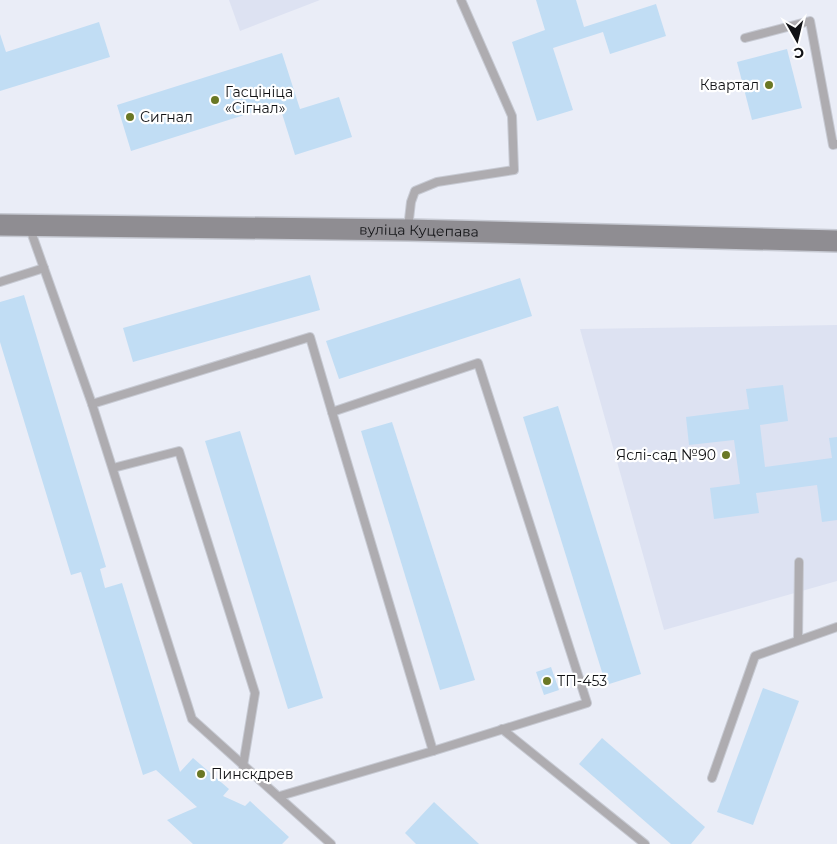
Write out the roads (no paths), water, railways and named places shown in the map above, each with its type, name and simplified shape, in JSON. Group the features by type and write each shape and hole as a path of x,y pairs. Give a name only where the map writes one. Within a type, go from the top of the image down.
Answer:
{"main road":[{"name":"вуліца Куцепава","path":"0,225 408,230 837,241"}],"lane":[{"path":"408,230 411,202 415,191 437,182 514,170 512,116 461,0"},
{"path":"744,38 810,22 833,145 837,144"},
{"path":"29,225 92,404 192,719 243,766 280,796 331,844"},
{"path":"0,282 44,268"},
{"path":"92,404 310,337 433,751"},
{"path":"280,796 587,703 478,363 332,412"},
{"path":"113,468 179,451 255,693 243,766"},
{"path":"798,640 799,562"},
{"path":"712,778 755,656 837,627"},
{"path":"502,730 645,844"}],"place":[{"name":"Квартал","path":"769,85"},
{"name":"Гасцініца «Сігнал»","path":"215,100"},
{"name":"Сигнал","path":"130,117"},
{"name":"Яслі-сад №90","path":"726,455"},
{"name":"ТП-453","path":"547,681"},
{"name":"Пинскдрев","path":"201,774"}]}
